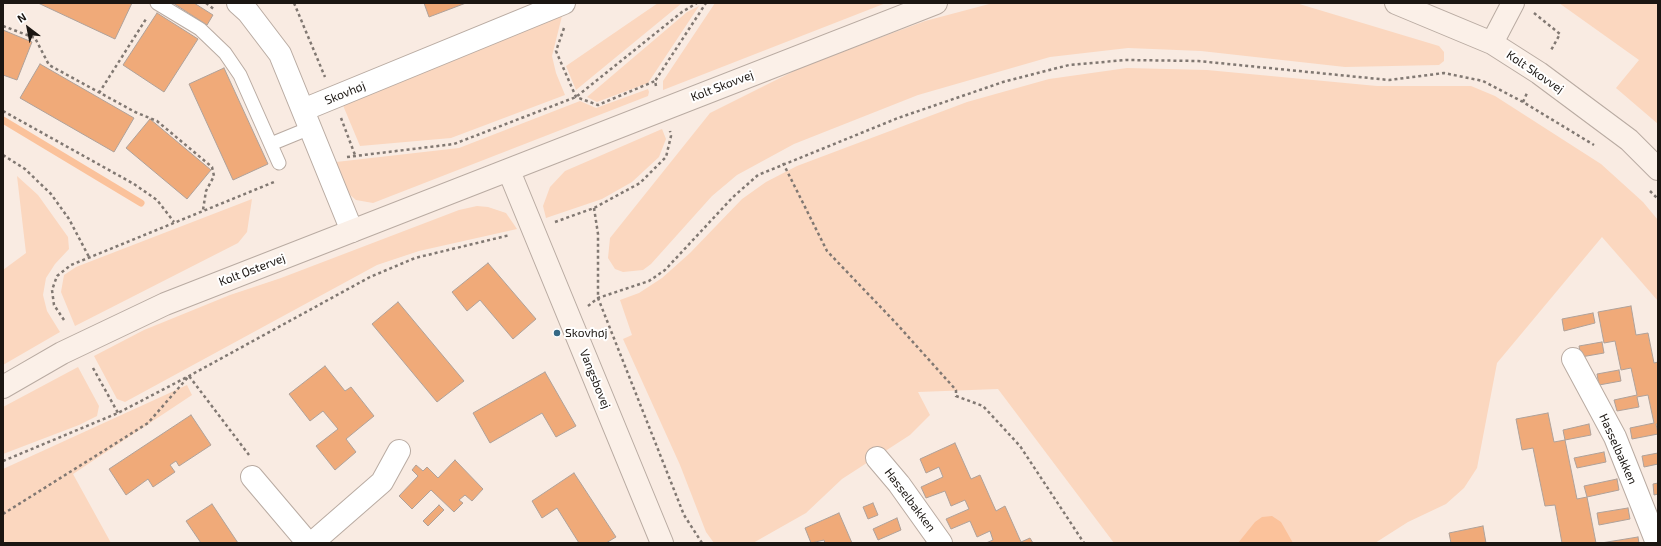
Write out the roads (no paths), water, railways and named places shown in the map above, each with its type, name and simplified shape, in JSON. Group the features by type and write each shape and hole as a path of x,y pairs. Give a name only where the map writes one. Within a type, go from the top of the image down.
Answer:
{"street":[{"path":"238,3 248,12 280,54 352,230"},
{"name":"Kolt Skovvej","path":"509,171 936,3"},
{"name":"Kolt Skovvej","path":"1396,3 1492,43 1539,73 1629,140 1658,169"},
{"path":"1492,43 1513,3"},
{"name":"Skovhøj","path":"306,119 563,4"},
{"name":"Vangsbovej","path":"509,171 662,543"},
{"name":"Kolt Østervej","path":"3,387 62,353 165,304 352,230 509,171"},
{"name":"Hasselbakken","path":"1573,359 1615,437 1658,543"},
{"path":"312,543 382,482 399,451"},
{"name":"Hasselbakken","path":"877,458 899,484 941,543"},
{"path":"252,477 308,543"}],"lane":[{"path":"157,3 200,29 225,53 240,75 279,163"},
{"path":"271,144 306,119"}],"waterway":[{"path":"3,120 141,203"}],"place":[{"name":"Skovhøj","path":"557,333"}]}
